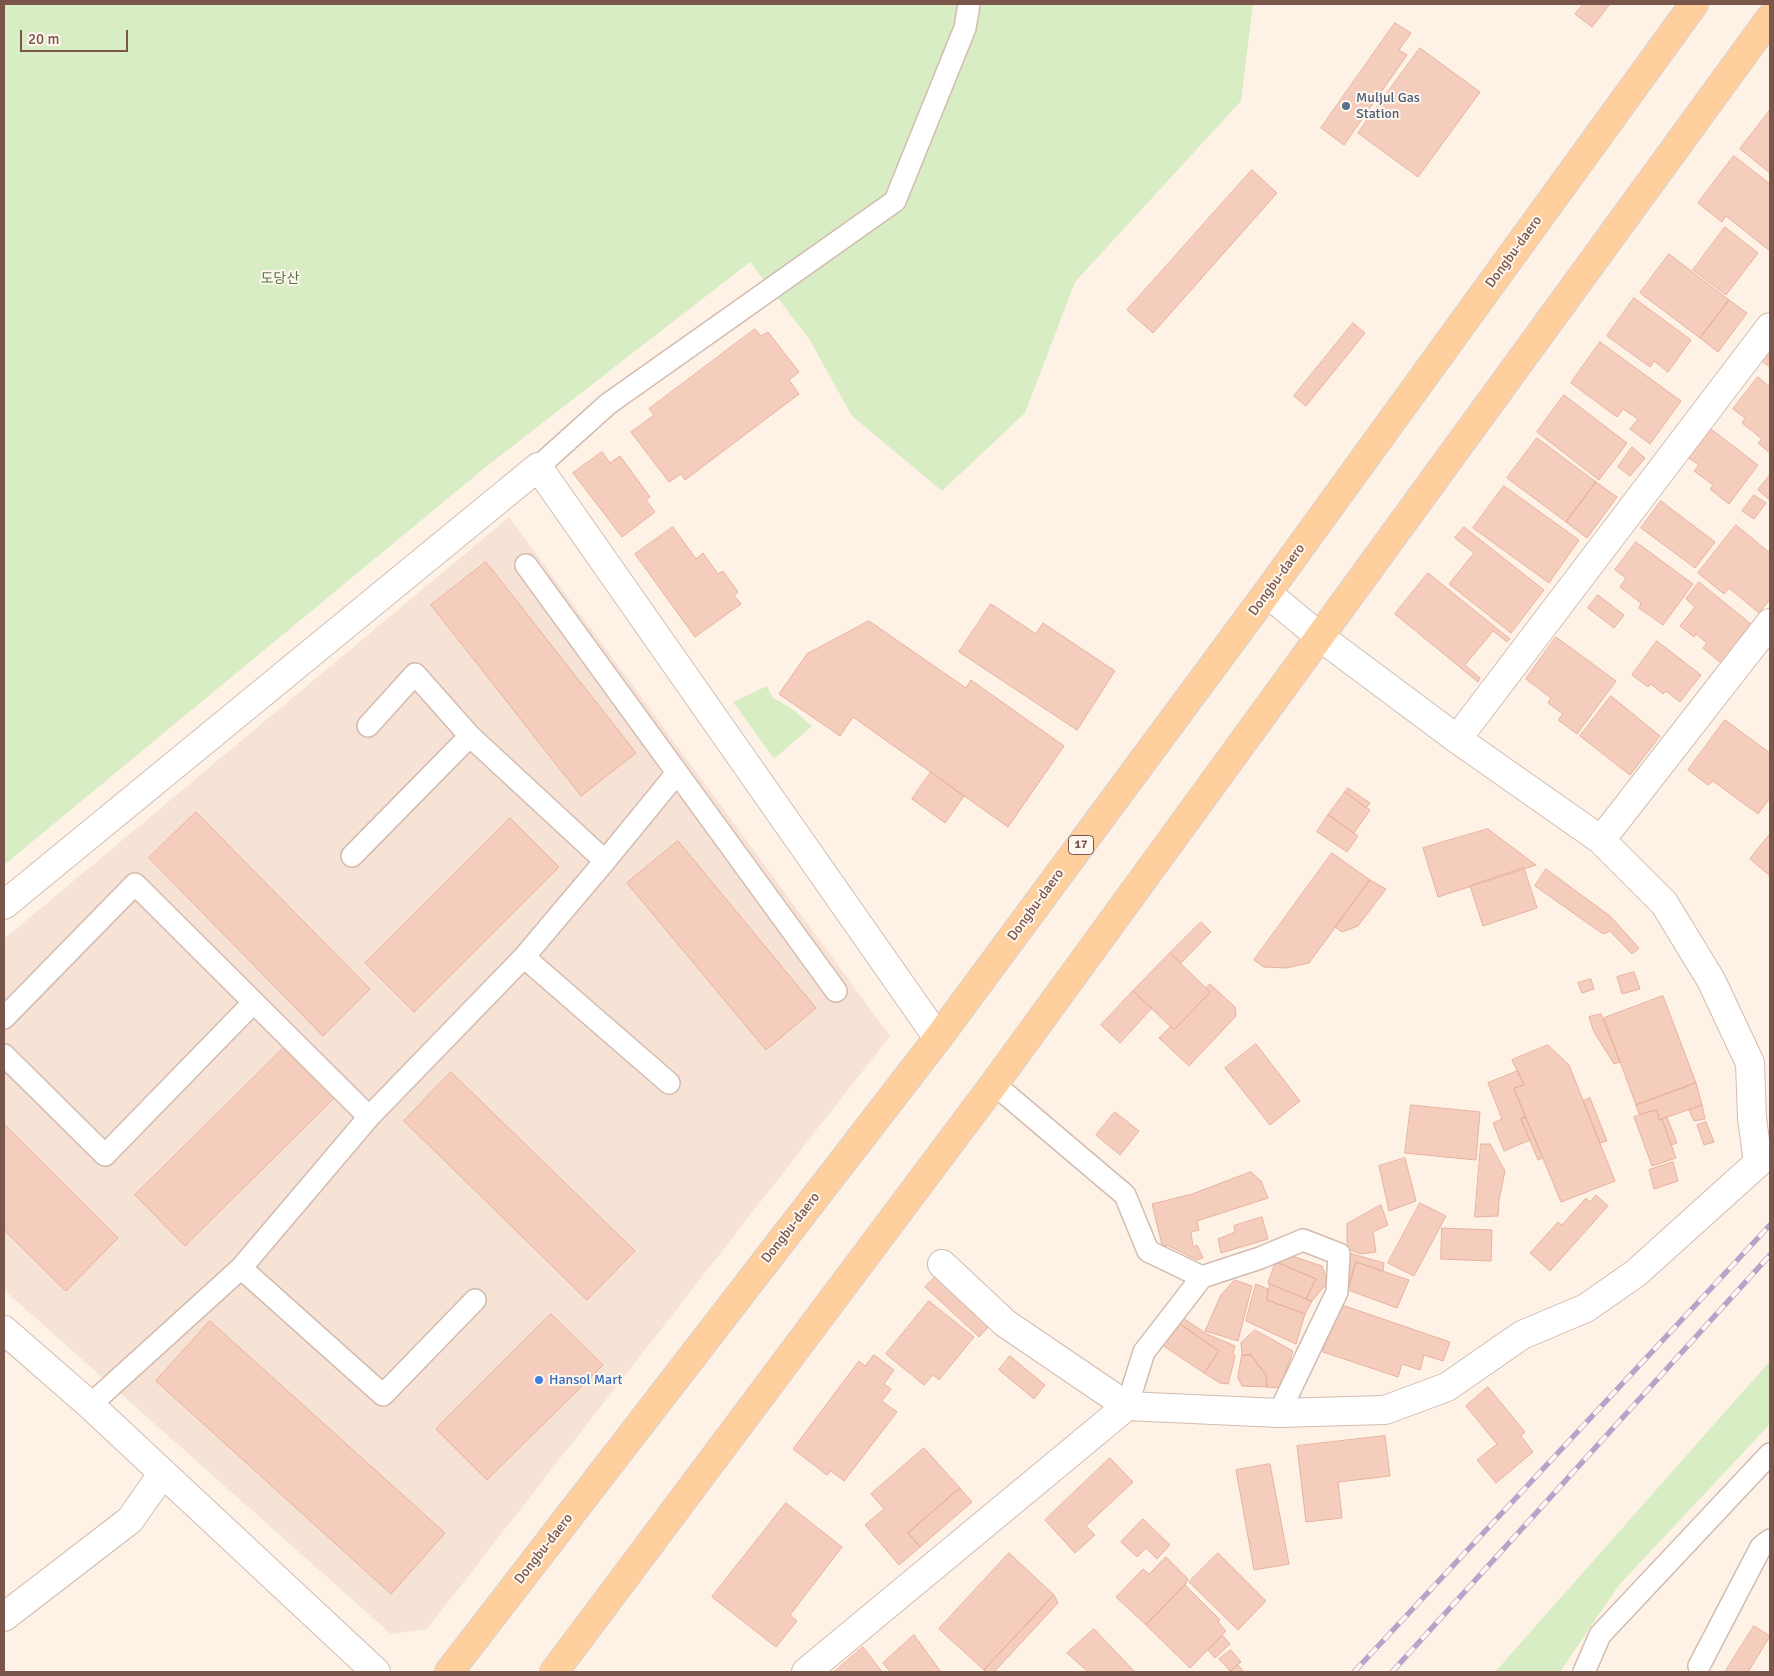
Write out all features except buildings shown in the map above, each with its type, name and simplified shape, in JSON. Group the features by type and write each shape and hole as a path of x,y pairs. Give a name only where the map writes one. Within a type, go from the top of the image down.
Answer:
{"main road":[{"name":"Dongbu-daero","path":"449,1672 938,1038 1267,593 1694,4"},
{"path":"554,1672 994,1084 1770,18"}],"street":[{"path":"1457,739 1770,327"},
{"path":"4,905 538,467 938,1038"},
{"path":"1267,593 1319,636 1457,739 1601,840 1664,903 1711,980 1750,1063 1770,1085"},
{"path":"1601,840 1770,623"},
{"path":"942,1264 1005,1323 1127,1406 1279,1413 1385,1410 1447,1387 1522,1335 1586,1308 1636,1273 1764,1170 1752,1118 1750,1063"},
{"path":"4,1330 90,1405 376,1672"},
{"path":"806,1672 1127,1406"},
{"path":"4,1617 130,1520 163,1473"}],"lane":[{"path":"538,467 608,404 895,200 965,28 969,4"},
{"path":"526,566 836,991"},
{"path":"368,726 415,674 470,736 605,861"},
{"path":"352,856 470,736"},
{"path":"90,1405 241,1268 369,1117 524,957 677,773"},
{"path":"4,1018 135,884 369,1117"},
{"path":"524,957 669,1083"},
{"path":"4,1054 105,1154 253,1003"},
{"path":"994,1084 1125,1195 1148,1251 1202,1277"},
{"path":"1127,1406 1144,1352 1202,1277 1260,1258 1303,1240 1338,1254 1337,1292 1279,1413"},
{"path":"241,1268 383,1395 475,1300"},
{"path":"1584,1672 1600,1635 1770,1454"},
{"path":"1699,1666 1762,1547 1770,1540"}],"shaded area":[{"path":"509,517 890,1036 427,1629 391,1634 4,1290 4,939"}],"green space":[{"name":"도당산","path":"4,4 1253,4 1241,101 1075,282 1025,413 942,491 852,416 809,339 750,262 487,466 4,865"},
{"path":"767,686 773,698 791,708 812,726 774,759 733,702"},
{"path":"1770,1361 1770,1424 1619,1585 1560,1672 1495,1672"}],"railway":[{"path":"1354,1672 1770,1225"},
{"path":"1392,1672 1770,1255"}],"place":[{"name":"Muljul Gas Station","path":"1346,106"},
{"name":"Hansol Mart","path":"539,1380"}]}
